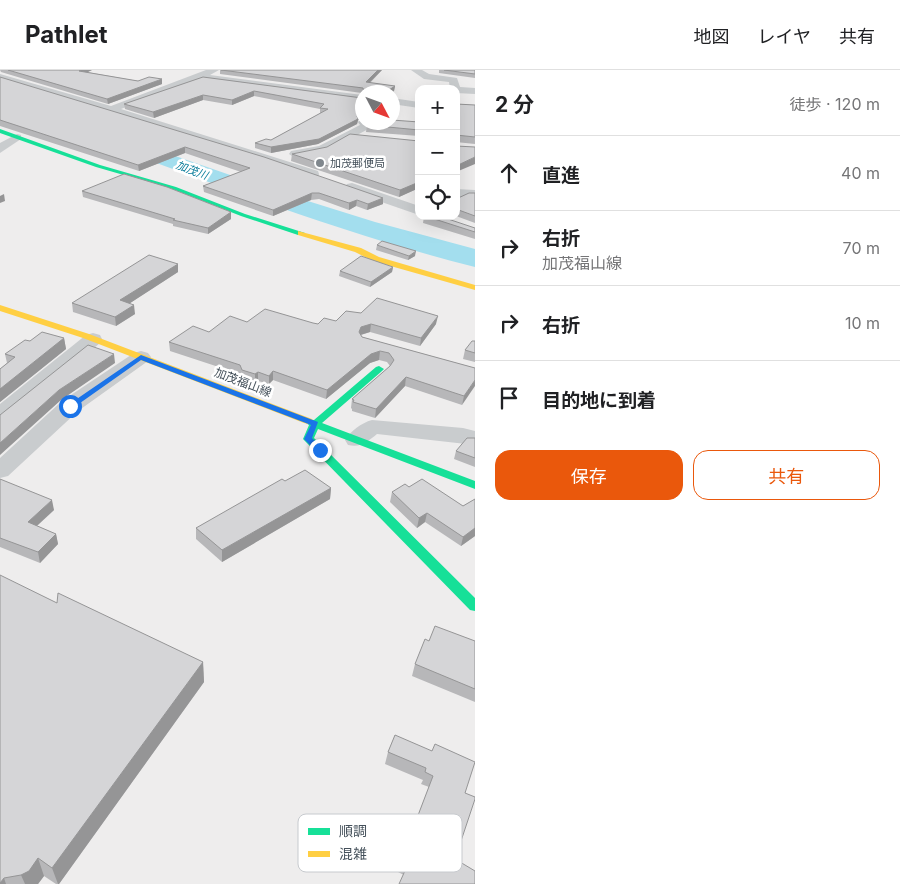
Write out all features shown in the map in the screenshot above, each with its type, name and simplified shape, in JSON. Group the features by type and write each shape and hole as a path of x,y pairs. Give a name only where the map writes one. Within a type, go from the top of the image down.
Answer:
{"street":[{"path":"110,109 214,70"},
{"path":"416,70 427,77 454,80 455,85"},
{"path":"199,76 355,97"},
{"path":"0,77 268,158 321,177"},
{"path":"460,89 475,91"},
{"path":"400,103 415,105"},
{"path":"268,158 322,149 360,130"},
{"path":"0,131 98,166 118,170 174,188 243,215 358,250 376,259 475,288"},
{"path":"350,136 370,138"},
{"path":"0,149 17,137"},
{"path":"339,183 415,210"},
{"path":"460,193 475,194"},
{"path":"383,198 410,194"},
{"name":"加茂福山線","path":"0,308 93,339 475,485"},
{"path":"0,415 93,339"},
{"path":"0,471 70,406 141,357"},
{"path":"380,369 315,424 308,439 475,606"},
{"path":"356,440 372,427 471,430"}],"building":[{"path":"8,70 81,70 79,71 138,81 149,77 162,79 107,99"},
{"path":"221,70 378,70 366,82 388,85 355,85 355,87"},
{"path":"444,70 475,70 475,74"},
{"path":"0,77 264,157 383,198 368,204 357,200 349,203 319,193 312,193 273,210 203,186 250,168 185,147 138,165 0,120"},
{"path":"203,77 355,97 355,121 319,139 271,147 255,143 266,139 271,140 328,109 320,108 324,104 254,91 232,100 203,95 153,112 124,104"},
{"path":"460,104 475,105 475,137 460,135"},
{"path":"400,121 415,122 415,130 400,128"},
{"path":"350,134 415,141 415,184 400,190 292,154 327,147"},
{"path":"460,146 475,147 475,157 460,164"},
{"path":"124,174 167,187 231,212 208,228 173,220 175,219 82,191"},
{"path":"469,193 475,193 475,216 460,210 460,197"},
{"path":"438,220 451,220 475,228 475,232"},
{"path":"382,241 416,251 409,256 377,245"},
{"path":"149,255 178,264 120,300 134,305 115,317 72,303"},
{"path":"361,256 393,267 371,282 340,271"},
{"path":"377,298 438,316 421,338 371,324 361,327 359,332 362,337 475,368 475,380 464,396 406,377 376,409 353,402 354,400 352,399 390,366 394,360 389,353 380,351 371,354 327,390 273,371 269,376 258,372 255,374 242,370 240,365 169,342 193,326 209,332 230,316 247,322 265,309 318,324 324,318 336,321 346,311 361,313"},
{"path":"42,332 64,338 0,389 0,369 15,357 5,354 25,340 30,341"},
{"path":"472,341 475,341 475,353 465,350"},
{"path":"88,345 114,354 59,390 0,443 0,415"},
{"path":"467,438 475,438 475,458 456,451"},
{"path":"305,470 331,488 222,550 196,528 282,479 285,481"},
{"path":"0,479 52,500 28,522 56,534 38,552 0,538"},
{"path":"422,479 463,506 475,499 475,528 463,537 427,513 419,518 392,492 405,484 409,487"},
{"path":"0,575 57,603 58,593 203,662 52,868 38,858 29,871 21,875 4,878 0,883"},
{"path":"435,626 475,641 475,689 415,664 425,639 429,641"},
{"path":"395,735 432,751 435,744 475,762 465,793 475,797 475,799 462,838 462,814 419,814 433,776 425,772 426,768 388,752"},
{"path":"462,863 475,871 475,884 399,884 404,872 462,872"}],"waterway":[{"name":"加茂川","path":"112,140 270,197 366,228 475,258"}],"traffic: fast":[{"path":"0,131 98,166 174,188 243,215 301,233"},
{"path":"379,369 315,424 308,439 475,606"},
{"path":"308,421 475,485"}],"traffic: slow":[{"path":"301,233 358,250 376,259 475,288"},
{"path":"0,308 86,336 308,421"}],"place":[{"name":"加茂郵便局","path":"320,163"}],"route":[{"path":"70,406 141,357 315,424 308,439 320,450"}]}
